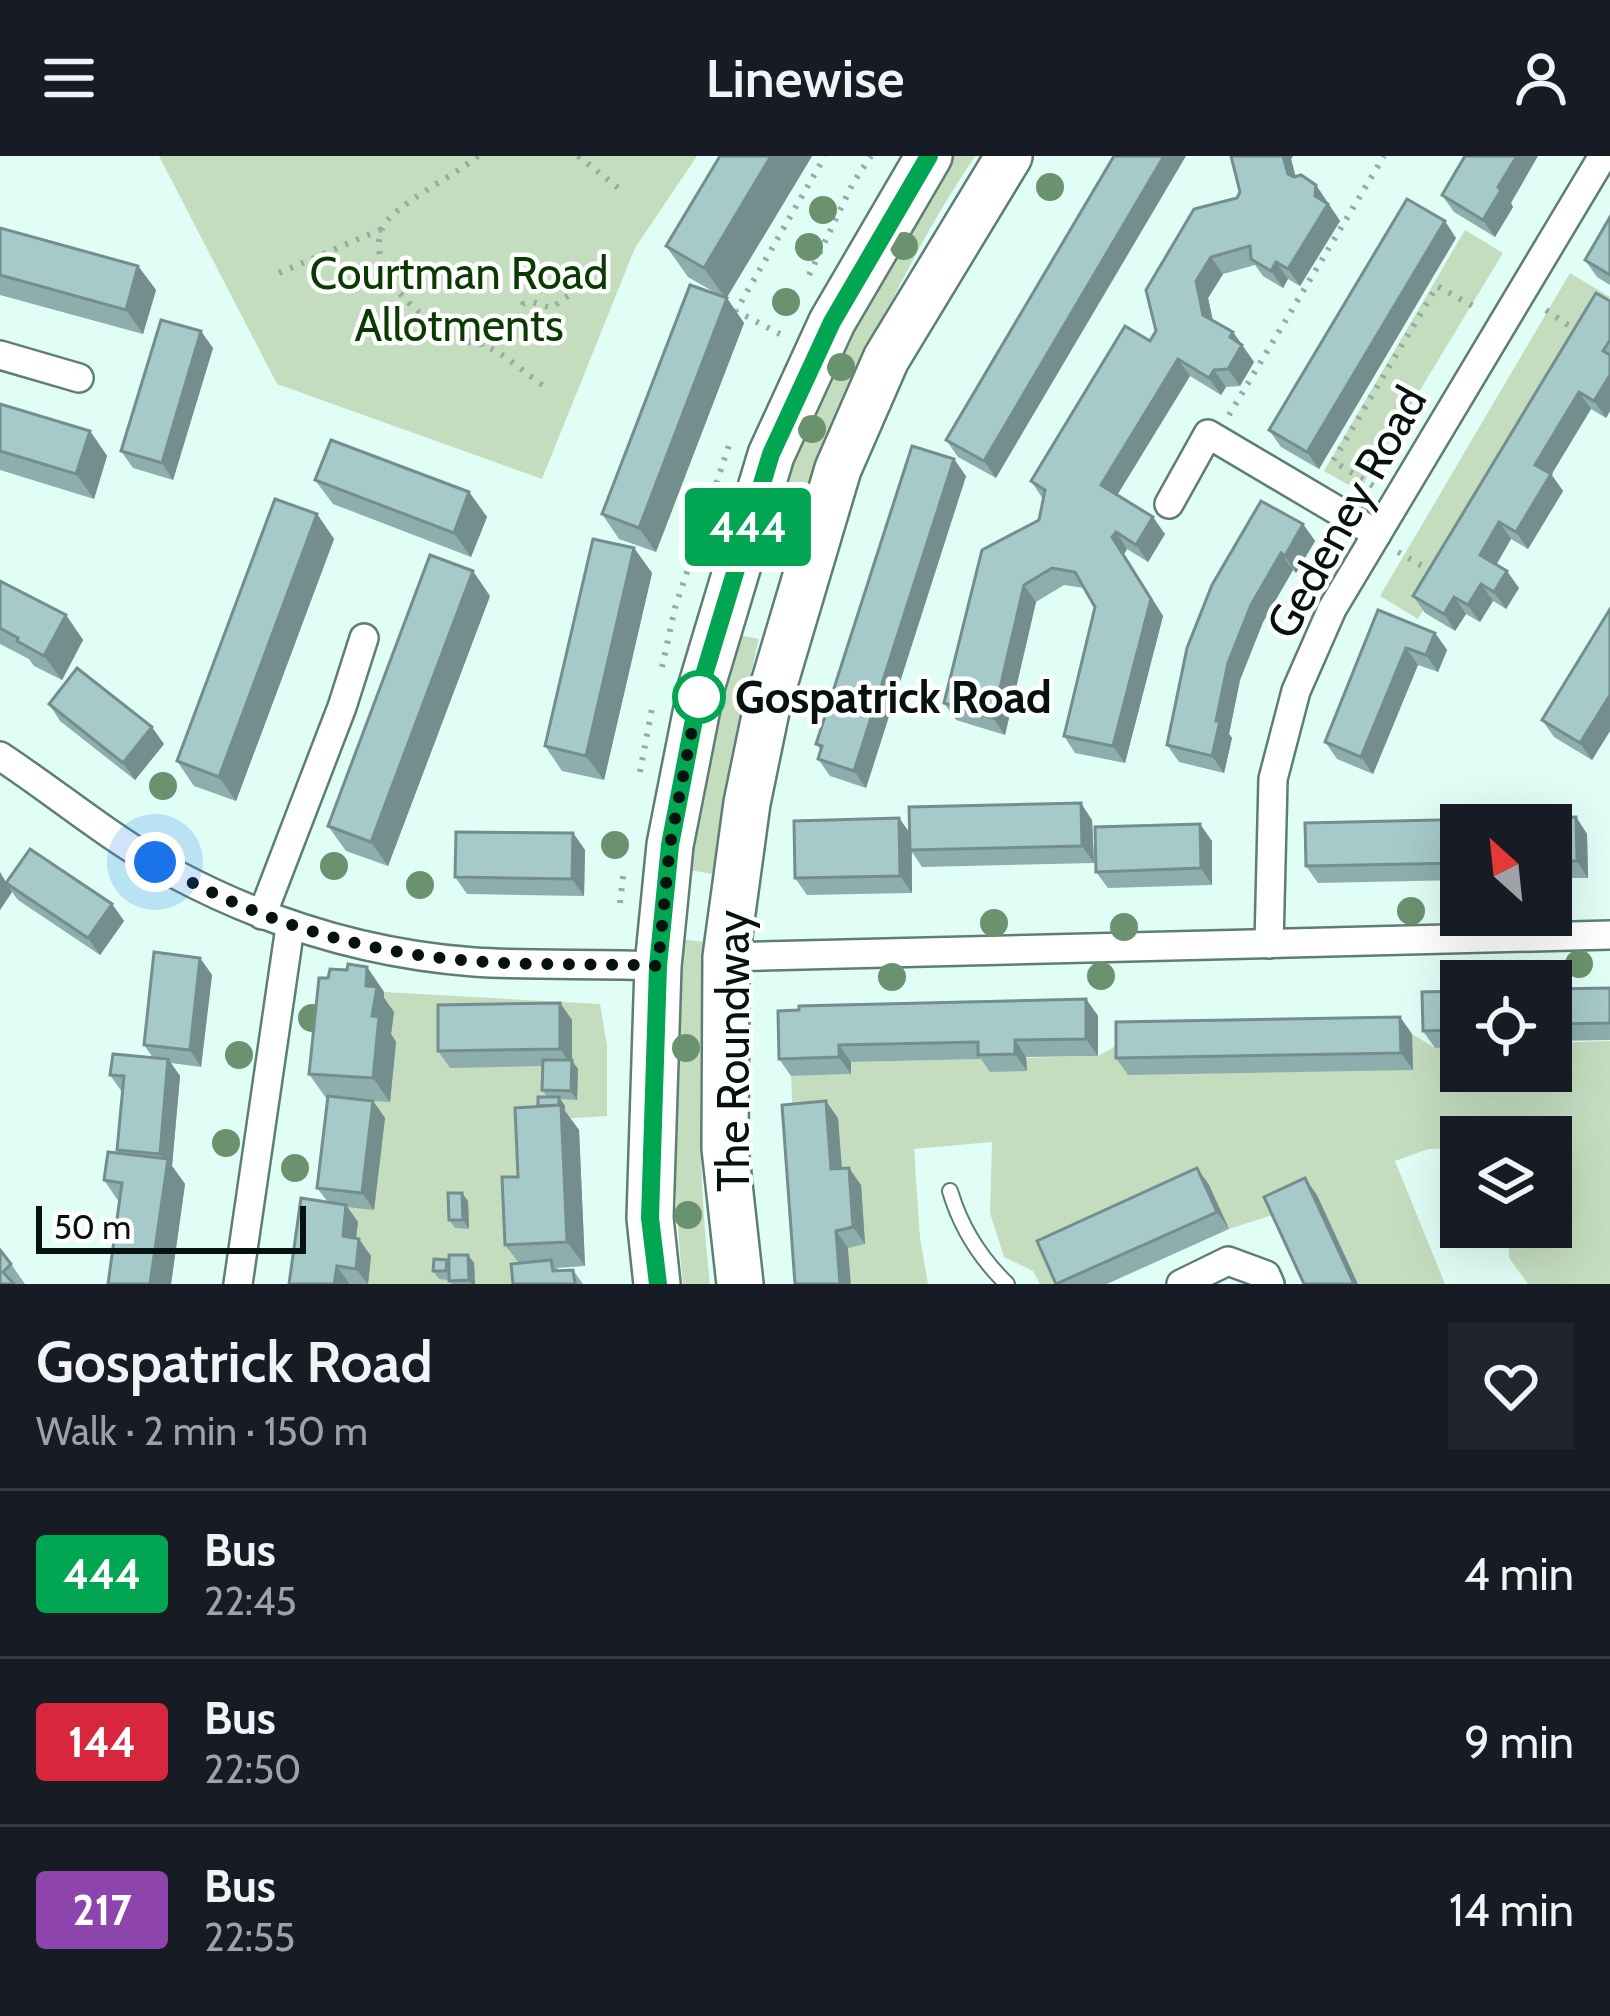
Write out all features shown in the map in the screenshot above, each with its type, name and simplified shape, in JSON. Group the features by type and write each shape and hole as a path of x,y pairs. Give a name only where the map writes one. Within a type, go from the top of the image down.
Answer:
{"main road":[{"name":"The Roundway","path":"658,1284 650,1218 658,966 683,766 771,454 832,322 929,156"},
{"name":"The Roundway","path":"740,1284 725,1148 726,957 747,803 766,711 838,469 886,359 1009,156"},
{"path":"726,601 791,617"}],"street":[{"name":"Gedeney Road","path":"1269,944 1273,779 1296,691 1332,609 1603,156"},
{"path":"0,355 79,378"},
{"path":"1169,504 1208,434 1376,536"},
{"path":"262,915 364,638"},
{"path":"0,756 134,850 290,927 430,956 658,966"},
{"path":"238,1284 290,927"},
{"path":"726,957 1610,935"},
{"path":"1180,1284 1228,1261 1266,1275 1270,1284"}],"lane":[{"path":"950,1191 960,1224 1007,1284"}],"path":[{"path":"578,156 621,190"},
{"path":"780,334 736,311 824,156"},
{"path":"1215,438 1384,156"},
{"path":"279,273 382,229 418,195 454,178 472,158"},
{"path":"382,229 380,254 399,293 415,311 467,343 482,344 506,333 521,315 523,304 551,308 590,280"},
{"path":"1396,501 1333,461 1356,422 1437,286 1502,322"},
{"path":"1519,293 1579,331 1567,351"},
{"path":"482,344 545,387"},
{"path":"1376,536 1436,574"}],"green space":[{"name":"Courtman Road Allotments","path":"159,156 697,156 635,248 542,479 277,384"},
{"path":"944,156 975,156 917,253 866,355 783,566 759,559 793,455 861,302"},
{"path":"1465,230 1503,253 1359,491 1324,471"},
{"path":"1570,273 1610,297 1418,619 1380,596"},
{"path":"736,634 759,639 712,874 689,870 711,736"},
{"path":"681,939 704,942 700,1113 710,1284 683,1284 679,1241 674,1112"},
{"path":"384,992 600,1004 607,1045 607,1116 541,1120 540,1284 328,1284 346,1220 361,1090"},
{"path":"1412,1034 1440,1048 1440,1092 1572,1092 1572,1042 1610,1041 1610,1284 1528,1284 1509,1258 1509,1248 1572,1248 1572,1116 1440,1116 1440,1149 1395,1161 1445,1284 1358,1284 1276,1214 1229,1229 1208,1185 1060,1284 1040,1284 1033,1271 1004,1257 990,1213 992,1142 914,1149 928,1284 851,1284 843,1186 793,1122 791,1076 850,1074 851,1062 1098,1056 1128,1039 1412,1070"}],"building":[{"path":"720,156 771,156 704,268 666,246"},
{"path":"1114,156 1164,156 984,461 946,440"},
{"path":"1231,156 1283,156 1288,174 1301,175 1316,185 1315,196 1328,204 1288,269 1276,262 1271,271 1251,259 1250,246 1211,257 1196,281 1203,315 1233,332 1230,337 1242,345 1228,369 1214,370 1209,378 1178,359 1101,485 1153,517 1136,545 1116,532 1112,537 1151,599 1113,746 1064,736 1095,607 1075,572 1052,568 1024,585 993,718 944,703 982,550 1039,520 1045,490 1031,481 1125,326 1150,341 1156,331 1146,290 1194,209 1237,198 1240,192"},
{"path":"1465,156 1517,156 1483,220 1442,195"},
{"path":"1407,199 1445,221 1307,452 1269,430"},
{"path":"1610,217 1610,275 1585,260"},
{"path":"0,228 138,266 126,310 0,275"},
{"path":"690,285 727,298 639,528 602,514"},
{"path":"1596,293 1610,301 1610,340 1603,351 1610,355 1610,375 1594,401 1579,392 1535,465 1551,474 1516,532 1499,522 1480,555 1507,571 1494,592 1481,584 1468,605 1454,597 1444,614 1413,596"},
{"path":"161,320 201,331 162,463 121,451"},
{"path":"0,404 90,431 76,474 0,451"},
{"path":"331,440 469,492 454,533 315,480"},
{"path":"912,446 954,459 854,771 818,759 822,746 816,744"},
{"path":"275,499 317,514 219,777 177,761"},
{"path":"1261,501 1303,524 1251,605 1228,663 1212,756 1167,745 1187,648 1212,585"},
{"path":"593,539 634,548 586,756 545,746"},
{"path":"430,555 473,571 371,842 328,826"},
{"path":"0,581 66,615 44,656 0,628"},
{"path":"1610,609 1610,695 1580,743 1542,720"},
{"path":"1378,610 1435,633 1426,655 1406,648 1361,757 1325,742"},
{"path":"77,668 152,727 123,763 49,704"},
{"path":"1081,803 1082,846 910,850 909,807"},
{"path":"1572,817 1576,817 1577,861 1572,861"},
{"path":"899,818 900,876 795,878 794,821"},
{"path":"1440,820 1440,863 1306,866 1305,823"},
{"path":"1200,824 1201,868 1096,872 1095,827"},
{"path":"456,832 573,833 572,879 455,877"},
{"path":"30,849 112,904 88,938 6,883"},
{"path":"154,952 200,958 190,1050 144,1045"},
{"path":"348,964 367,967 366,986 377,987 372,1016 379,1017 373,1078 309,1074 319,978 328,978 330,969 347,970"},
{"path":"1610,988 1610,1023 1572,1024 1572,989"},
{"path":"1422,992 1440,992 1440,1030 1423,1031"},
{"path":"1086,999 1086,1039 1015,1040 1015,1054 978,1055 978,1042 839,1045 839,1057 779,1059 778,1011 799,1010 799,1006"},
{"path":"560,1003 560,1049 438,1051 438,1005"},
{"path":"1400,1017 1401,1053 1116,1058 1116,1022"},
{"path":"113,1054 168,1059 160,1154 117,1150 124,1076 110,1075"},
{"path":"543,1060 572,1060 571,1091 542,1090"},
{"path":"328,1096 373,1101 362,1193 317,1188"},
{"path":"538,1097 559,1097 559,1105 538,1106"},
{"path":"826,1101 831,1169 849,1168 853,1227 836,1231 840,1284 795,1284 782,1105"},
{"path":"561,1105 567,1242 505,1245 502,1177 518,1177 515,1108"},
{"path":"108,1152 168,1159 150,1284 108,1284 122,1183 104,1180"},
{"path":"1197,1168 1217,1212 1056,1284 1037,1241"},
{"path":"1305,1178 1354,1284 1304,1284 1264,1197"},
{"path":"448,1193 462,1193 463,1220 449,1220"},
{"path":"301,1198 346,1205 343,1236 359,1239 356,1269 337,1266 334,1284 289,1284"},
{"path":"0,1250 11,1264 3,1272 14,1284 0,1284"},
{"path":"449,1255 468,1255 469,1280 449,1281"},
{"path":"434,1259 447,1260 446,1271 433,1271"},
{"path":"551,1260 553,1271 573,1270 575,1284 513,1284 511,1264"}],"bus line":[{"name":"444","path":"658,1284 650,1218 658,966 670,845 700,688 771,454 832,322 929,156"}],"place":[{"name":"Gospatrick Road","path":"699,697"}],"route":[{"path":"155,862 290,927 381,949 474,962 658,966 670,845 700,688 699,697"}]}
